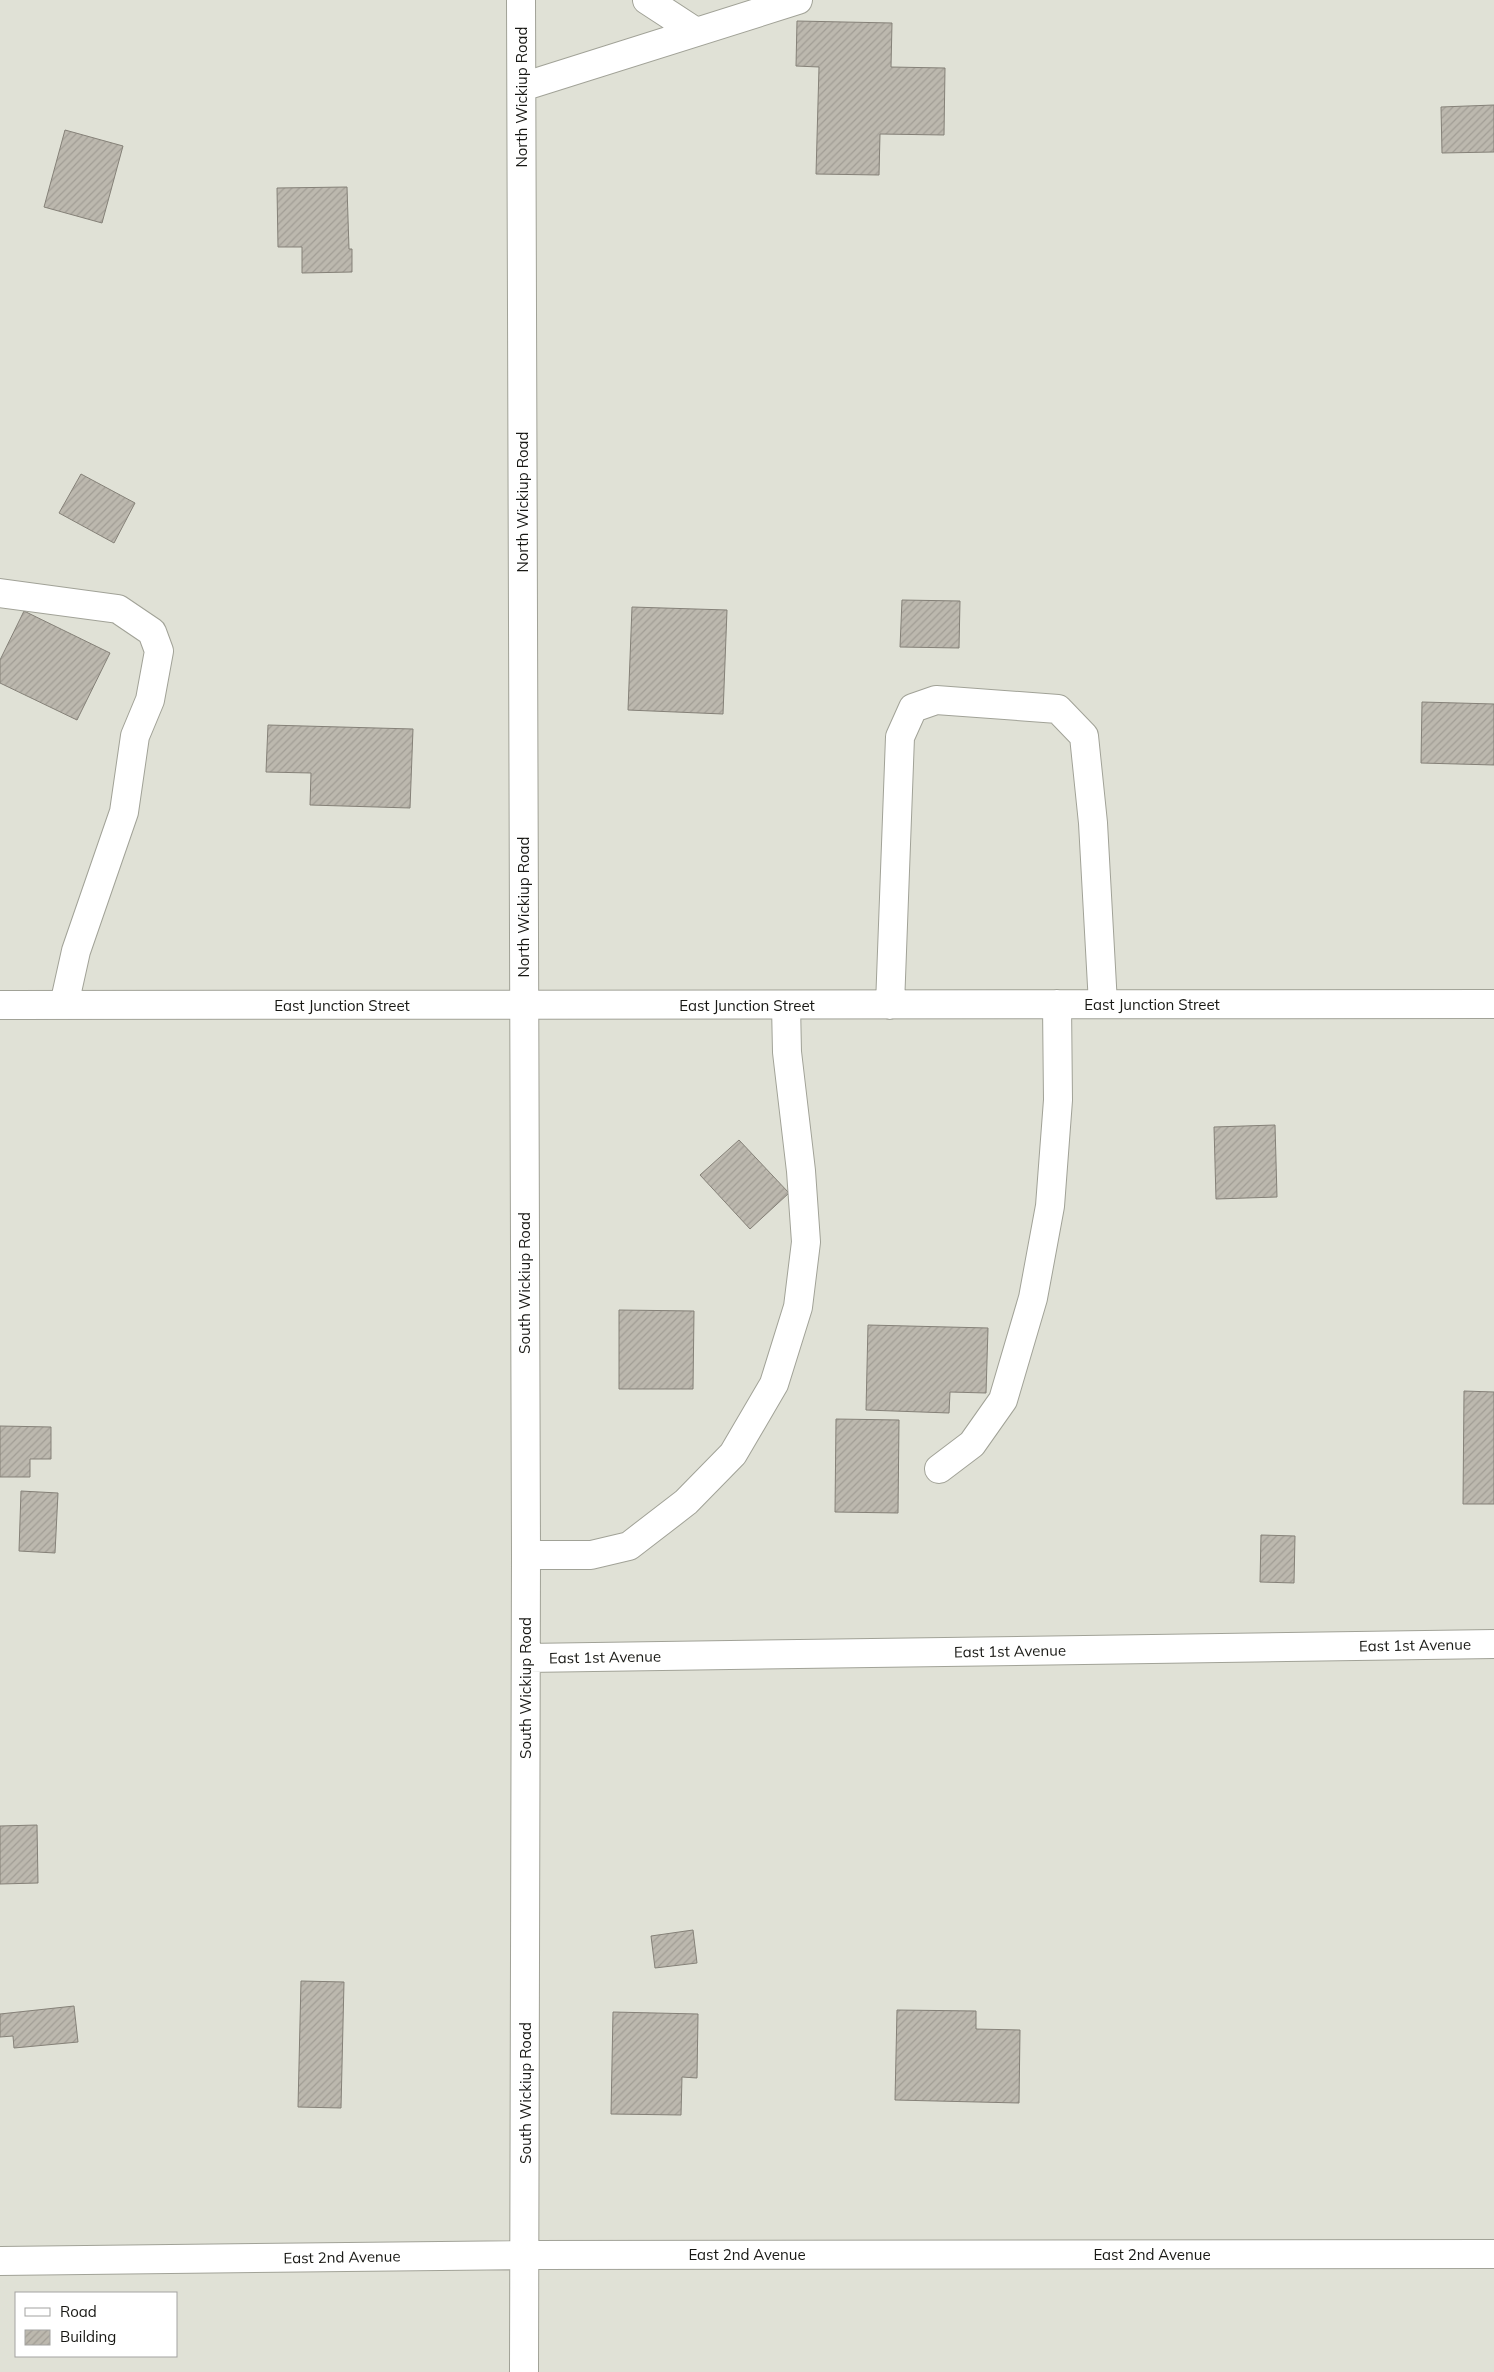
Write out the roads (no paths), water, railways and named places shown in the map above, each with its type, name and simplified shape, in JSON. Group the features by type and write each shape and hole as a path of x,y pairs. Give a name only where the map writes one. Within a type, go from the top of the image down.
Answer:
{"street":[{"name":"North Wickiup Road","path":"521,0 523,1005"},
{"path":"647,0 696,32"},
{"path":"522,87 798,0"},
{"path":"0,593 118,609 152,632 159,651 150,700 135,736 124,812 76,951 64,1005"},
{"path":"890,1005 900,737 913,708 936,700 1058,709 1084,736 1093,823 1103,1004"},
{"path":"939,1469 972,1444 1003,1400 1033,1298 1050,1206 1058,1100 1057,1004"},
{"name":"East Junction Street","path":"0,1005 1494,1004"},
{"name":"South Wickiup Road","path":"523,1005 526,1555 524,2372"},
{"path":"526,1555 591,1555 629,1546 686,1502 733,1454 774,1384 798,1307 806,1242 801,1171 787,1052 786,1005"},
{"name":"East 1st Avenue","path":"526,1658 1494,1644"},
{"name":"East 2nd Avenue","path":"0,2261 524,2255 1494,2254"}]}
